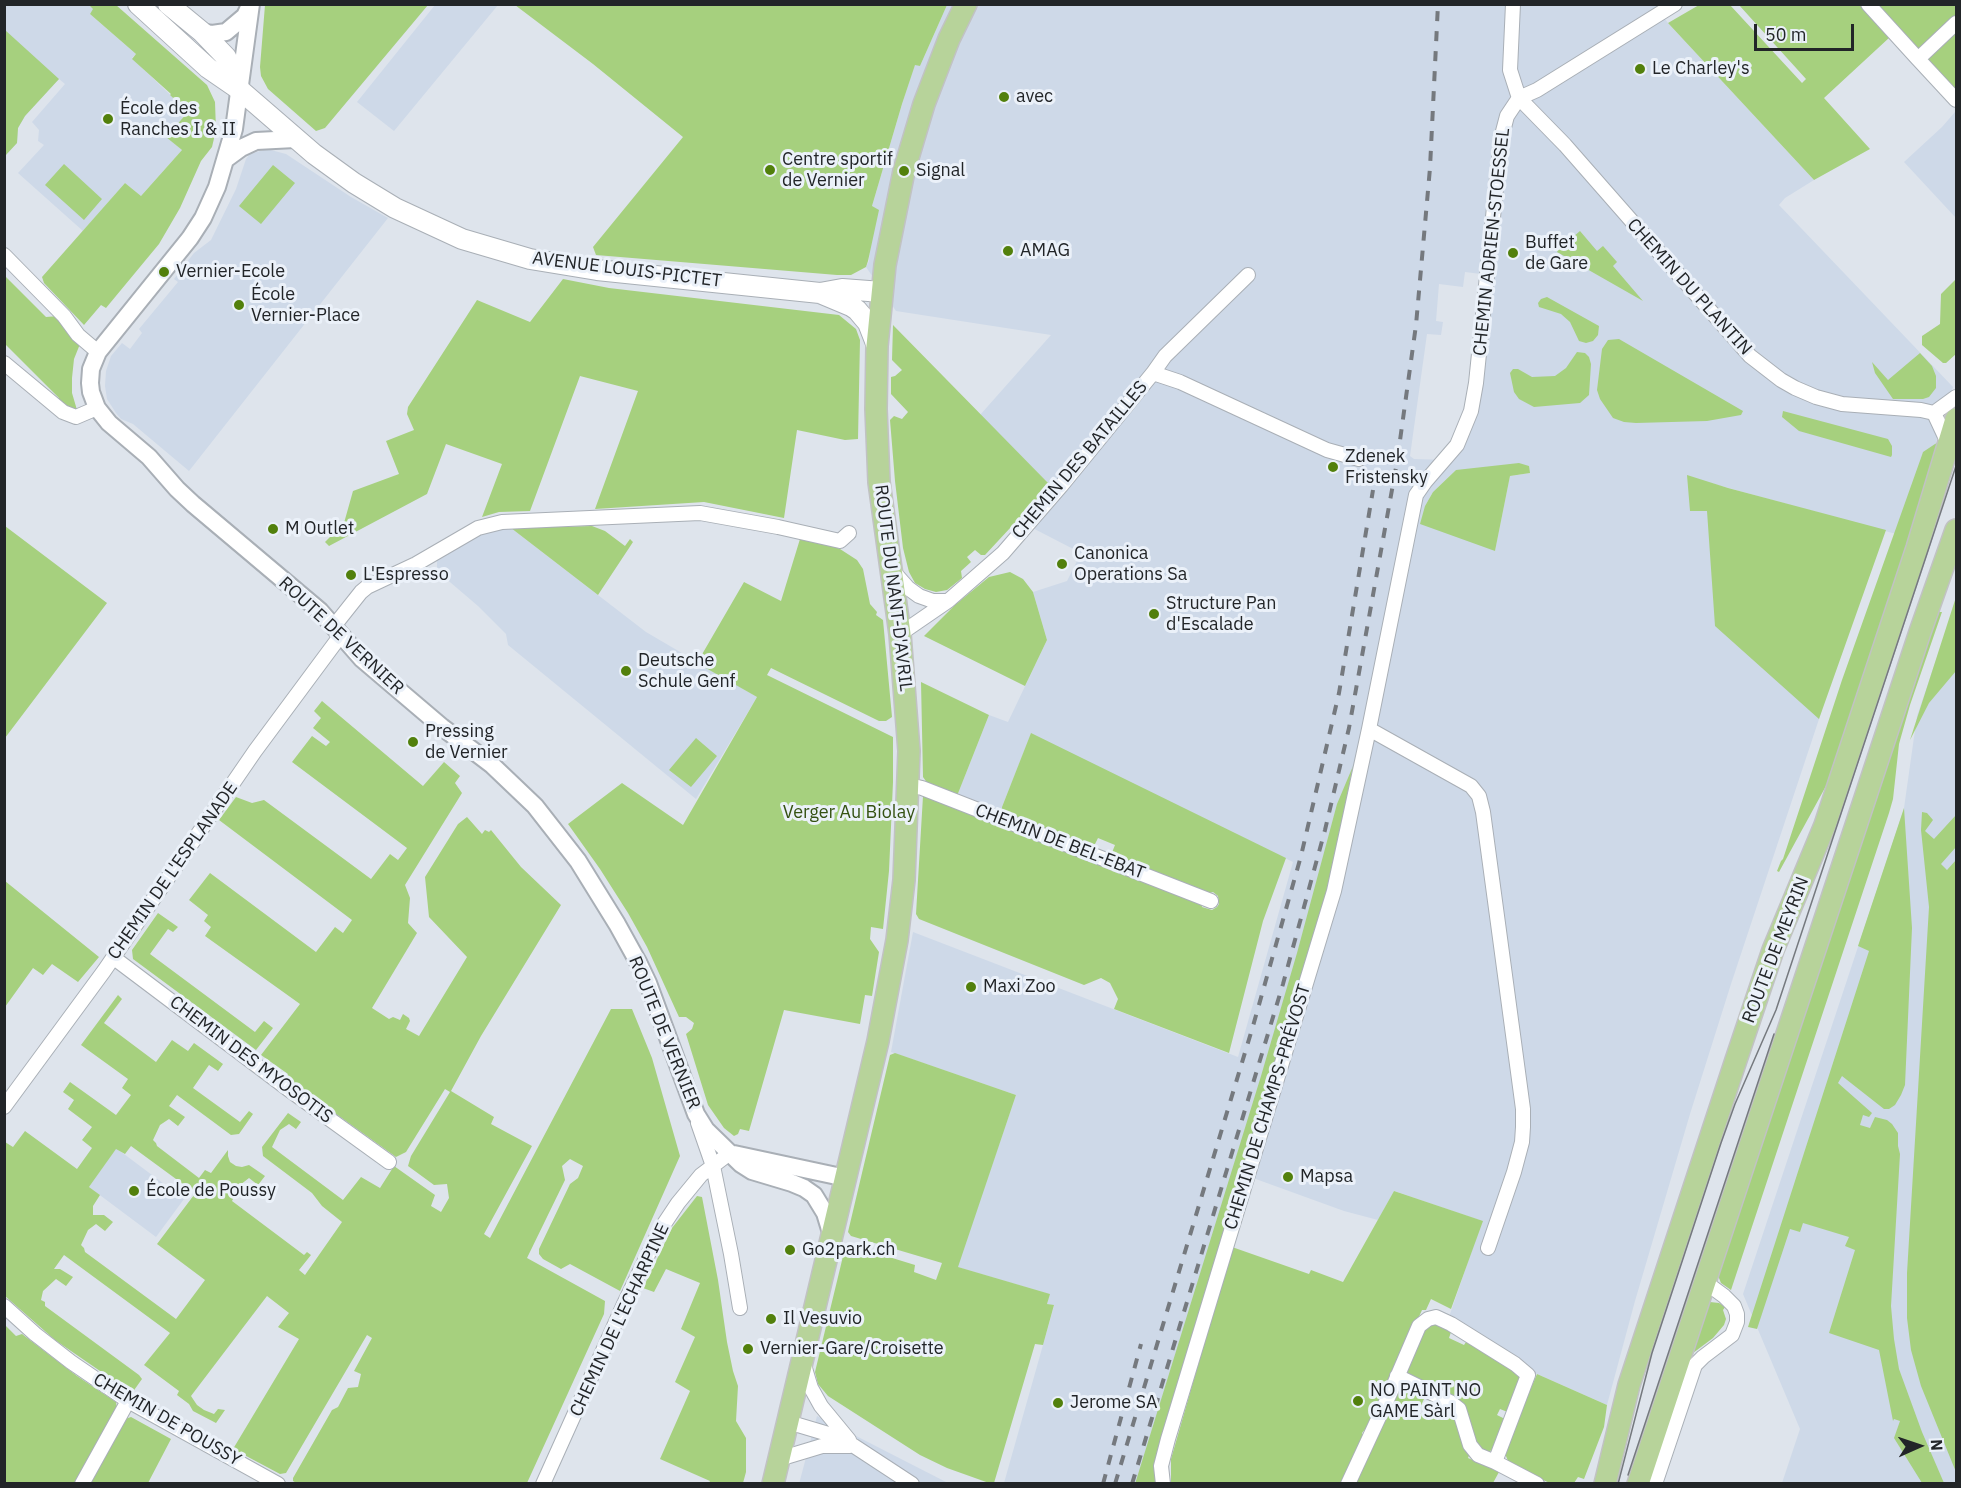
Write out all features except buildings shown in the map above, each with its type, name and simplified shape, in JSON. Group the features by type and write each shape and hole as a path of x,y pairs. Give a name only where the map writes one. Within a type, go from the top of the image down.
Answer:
{"main road":[{"name":"AVENUE LOUIS-PICTET","path":"138,4 208,68 240,90 295,139 354,183 395,208 439,230 485,247 530,259 570,266 820,293 842,289 882,292"},
{"path":"168,4 202,32 225,57 240,90"},
{"name":"ROUTE DU NANT-D'AVRIL","path":"846,1178 886,1007 896,951 904,880 909,784 908,726 900,634 878,459 877,346 882,292 895,210 915,133 937,70 966,4"},
{"path":"820,293 857,310 868,323 877,346"},
{"name":"ROUTE DE MEYRIN","path":"1605,1484 1629,1385 1736,1060 1773,950 1828,815 1952,442 1956,419"},
{"name":"ROUTE DE MEYRIN","path":"1638,1484 1916,643 1956,530"},
{"path":"773,1484 846,1178"}],"street":[{"name":"ROUTE DE VERNIER","path":"250,4 234,129 217,187 203,218 190,238 98,352 91,369 90,383 97,408 109,423 149,457 193,504 320,611 362,659 442,727 508,778 550,823 595,887 638,962 648,983 696,1114 706,1130 752,1171 792,1183 813,1195 825,1213 832,1236"},
{"path":"202,32 213,34 226,32 245,16 250,4"},
{"path":"1513,4 1510,70 1519,98 1537,90 1675,4"},
{"path":"1868,4 1956,100"},
{"path":"1918,58 1956,23"},
{"name":"CHEMIN DU PLANTIN","path":"1519,98 1572,154 1729,334 1764,368 1796,388 1816,397 1842,404 1934,413"},
{"name":"CHEMIN ADRIEN-STOESSEL","path":"1433,472 1458,445 1472,411 1501,139 1507,116 1519,98"},
{"path":"226,159 240,148 256,141 295,139"},
{"path":"4,255 68,320 78,335 98,352"},
{"path":"1153,373 1165,356 1248,275"},
{"path":"4,363 63,412 76,417 97,408"},
{"name":"CHEMIN DES BATAILLES","path":"900,634 948,601 1003,553 1153,373 1180,382 1327,450 1359,459"},
{"path":"1952,442 1934,413 1956,398"},
{"name":"CHEMIN DE CHAMPS-PRÉVOST","path":"1163,1484 1161,1466 1168,1439 1334,891 1414,502 1420,488 1433,472"},
{"name":"CHEMIN DE L'ESPLANADE","path":"4,1107 114,958 338,631 361,592 367,587 416,564 478,528 502,522 700,513 840,541 849,533"},
{"path":"892,569 908,588 919,596 933,601 948,601"},
{"path":"1369,729 1471,786 1479,796 1483,812 1523,1127 1522,1142 1514,1172 1488,1248"},
{"name":"CHEMIN DE BEL-EBAT","path":"909,784 1211,901"},
{"name":"CHEMIN DES MYOSOTIS","path":"114,958 389,1162"},
{"path":"696,1114 712,1166 740,1308"},
{"path":"730,1153 846,1178"},
{"name":"CHEMIN DE L'ECHARPINE","path":"543,1484 660,1230 701,1175 730,1153"},
{"path":"1655,1484 1695,1365 1732,1335 1737,1322 1734,1306 1705,1282"},
{"name":"CHEMIN DE POUSSY","path":"4,1306 71,1362 128,1401 278,1484"},
{"path":"1348,1484 1419,1326 1432,1318 1443,1319 1451,1323 1515,1364 1528,1375 1495,1462"},
{"path":"803,1357 811,1388 821,1406 855,1446"},
{"path":"1396,1376 1450,1402 1459,1409 1470,1445 1478,1455 1537,1484"},
{"path":"82,1484 128,1401"},
{"path":"788,1422 835,1436 855,1446 912,1484"},
{"path":"779,1459 822,1446 855,1446"}],"shaded area":[{"name":"École des Ranches I & II","path":"5,5 89,5 94,9 90,14 136,54 132,58 188,112 167,137 182,150 141,196 125,183 83,231 18,173 44,145 38,141 39,130 32,122 65,84 59,79 25,116 18,128 17,143 5,156"},
{"path":"435,5 498,5 394,131 357,102"},
{"path":"947,5 1664,5 1657,9 1668,23 1814,180 1785,198 1779,205 1953,387 1907,537 1710,483 1822,710 1690,1114 1607,1405 1537,1374 1449,1317 1482,1221 1394,1191 1378,1220 1344,1211 1242,1174 1143,1483 1004,1483 1054,1306 1047,1304 1049,1294 957,1267 1016,1095 891,1052 913,932 1238,1057 1293,862 1031,734 1002,807 1002,813 957,796 989,715 1008,722 1047,640 1033,592 1067,581 1081,553 1019,521 1050,485 980,415 1051,335 896,311 866,267 869,261 872,206 915,64 920,66","holes":["1465,272 1481,274 1469,396 1448,460 1414,459 1410,456 1427,334 1441,335 1443,322 1436,321 1439,284 1463,287","1456,470 1530,473 1510,476 1495,551 1425,506 1433,492"]},
{"path":"1956,112 1956,218 1904,162"},
{"name":"École Vernier-Place","path":"267,149 286,154 351,197 388,218 189,471 133,424 121,419 116,413 107,399 106,371 111,356 122,343 130,349 142,333 139,329 178,282 174,279 194,253 211,240 236,189 246,159 250,154"},
{"name":"Deutsche Schule Genf","path":"511,528 646,632 757,697 696,799 508,645 506,634 437,571 437,559 490,530"},
{"path":"1956,601 1956,1483 1782,1483 1800,1429 1743,1294 1904,808 1917,716"},
{"name":"École de Poussy","path":"116,1148 184,1199 156,1237 89,1187"},
{"path":"817,1416 948,1483 799,1484"}],"green space":[{"path":"265,4 428,5 325,128 316,131 268,89 261,76"},
{"path":"89,5 116,5 207,85 215,102 216,130 212,147 201,161 180,208 159,244 106,308 101,305 84,325 44,283 42,277 125,183 141,196 182,150 166,137 188,112 132,59 136,54 90,14 93,9"},
{"name":"Centre sportif de Vernier","path":"515,5 947,5 920,66 915,65 902,104 872,206 879,210 866,267 851,275 837,275 596,255 593,247 683,137"},
{"path":"1699,5 1730,5 1802,83 1806,79 1739,5 1860,5 1890,37 1824,98 1870,149 1814,180 1668,23"},
{"path":"1874,5 1956,5 1956,18 1922,50 1915,49"},
{"path":"1956,29 1956,94 1927,62 1928,55"},
{"path":"5,30 59,79 25,116 18,128 17,143 5,156"},
{"path":"64,164 102,199 84,220 45,185"},
{"path":"273,165 295,183 261,224 239,206"},
{"path":"1580,231 1597,251 1603,246 1617,262 1613,266 1643,301 1557,252"},
{"path":"4,275 46,317 59,316 80,344 74,359 72,378 72,393 77,410 69,409 57,401 59,398 5,344"},
{"path":"563,279 609,288 839,315 856,329 860,340 858,439 845,440 797,430 784,518 704,502 595,509 638,391 580,376 530,511 499,512 482,517 502,464 446,444 427,494 329,546 325,542 344,523 353,491 399,474 386,441 414,430 407,414 408,407 477,300 530,322"},
{"path":"1956,279 1956,354 1943,363 1922,345 1922,336 1940,324 1941,294"},
{"path":"1547,297 1599,326 1598,335 1593,341 1586,343 1579,341 1570,322 1561,314 1539,307 1538,303 1541,299"},
{"path":"893,325 1050,485 985,555 975,550 967,557 971,562 961,571 962,578 947,590 936,592 915,583 909,572 903,548 890,420 894,416 902,419 908,412 891,394 891,377 902,370 892,360"},
{"path":"1619,339 1743,411 1741,415 1707,421 1636,423 1613,418 1600,399 1597,390 1602,349 1608,340"},
{"path":"1577,352 1585,353 1591,364 1589,395 1580,403 1534,407 1519,399 1514,392 1510,373 1513,369 1518,369 1532,377 1555,376 1566,368"},
{"path":"1920,353 1932,366 1936,376 1936,388 1929,397 1923,399 1893,399 1875,373 1872,362 1888,380"},
{"path":"1783,411 1888,439 1892,446 1892,455 1891,457 1799,431 1782,417"},
{"path":"1938,442 1937,456 1838,764 1779,872 1777,871 1783,859 1842,680 1923,452"},
{"path":"1519,463 1529,466 1530,473 1510,476 1495,551 1420,524 1425,506 1433,492 1456,470"},
{"path":"1687,475 1886,530 1819,719 1715,626 1707,511 1690,511"},
{"path":"4,526 107,603 5,738"},
{"path":"592,526 605,531 625,546 630,539 633,542 598,595 511,528"},
{"name":"Verger Au Biolay","path":"800,539 827,544 857,560 863,569 870,604 877,612 876,615 883,620 892,717 886,721 879,721 771,668 767,675 893,737 889,871 883,929 871,927 870,939 879,952 872,996 865,995 860,1024 784,1010 749,1131 740,1129 734,1136 724,1128 708,1105 686,1034 692,1029 694,1023 686,1017 679,1017 647,947 628,913 568,824 622,783 683,825 757,697 697,663 744,582 781,601"},
{"path":"1010,572 1023,579 1033,592 1047,640 1025,686 924,636 955,605 989,577"},
{"path":"1956,597 1956,671 1929,703 1910,740"},
{"path":"1939,612 1942,612 1899,744 1893,799 1889,813 1731,1290 1721,1283 1717,1273 1925,637"},
{"path":"921,682 989,715 957,796 928,784 923,777"},
{"path":"322,701 423,786 444,762 460,776 455,783 462,793 405,885 410,898 408,923 417,933 372,1008 389,1019 393,1017 400,1020 403,1014 410,1021 406,1029 419,1036 467,957 429,917 425,877 458,824 467,817 482,834 485,830 489,832 491,830 521,867 561,905 481,1036 451,1091 494,1117 491,1124 532,1146 484,1234 490,1238 611,1009 632,1009 652,1058 680,1156 620,1291 570,1264 561,1269 543,1259 539,1254 539,1249 570,1184 578,1178 583,1166 570,1159 562,1166 565,1180 527,1258 605,1301 604,1314 527,1483 298,1484 293,1481 332,1410 338,1407 348,1388 358,1387 361,1374 354,1371 372,1338 367,1335 286,1473 280,1474 233,1449 299,1339 278,1327 289,1313 267,1296 191,1396 204,1410 214,1414 218,1409 225,1410 216,1423 193,1411 189,1404 177,1395 179,1391 144,1365 170,1333 64,1255 54,1269 60,1269 73,1277 66,1286 56,1279 43,1291 41,1300 45,1302 45,1306 139,1375 142,1379 132,1393 55,1340 5,1296 5,1142 13,1147 25,1131 77,1169 92,1148 82,1140 92,1127 68,1109 74,1100 63,1092 70,1082 116,1115 131,1095 122,1088 128,1079 81,1045 118,995 122,999 104,1023 156,1062 172,1040 188,1051 194,1043 223,1064 218,1071 209,1065 193,1088 240,1122 249,1111 253,1114 239,1134 231,1135 177,1095 169,1106 185,1117 178,1126 169,1119 160,1125 153,1140 157,1146 199,1178 205,1170 211,1173 228,1150 230,1162 242,1167 249,1165 265,1176 258,1185 249,1178 240,1185 232,1201 304,1255 307,1252 311,1255 299,1270 305,1275 342,1222 322,1206 312,1193 263,1156 262,1147 288,1113 301,1122 296,1129 289,1124 280,1130 272,1147 343,1200 361,1177 380,1188 394,1166 435,1195 431,1206 441,1212 449,1198 447,1184 434,1185 408,1166 411,1156 450,1092 445,1089 406,1152 396,1157 286,1078 288,1074 261,1055 300,1004 205,936 211,927 204,921 208,915 189,900 210,873 316,952 335,927 343,933 352,920 219,820 236,797 252,803 264,800 371,879 390,854 398,860 407,848 292,762 312,736 326,746 330,742 313,728 321,718 314,711","holes":["131,1146 191,1190 200,1187 157,1244 205,1280 176,1319 85,1252 81,1245 88,1230 96,1224 105,1231 113,1222 104,1215 93,1215 93,1206 100,1195 89,1187 116,1149 125,1154"]},
{"path":"1031,733 1286,858 1263,921 1229,1053 1114,1009 1118,999 1110,983 1101,978 1084,985 919,919 916,914 923,796 928,793 1201,901 1202,907 1212,910 1219,904 1218,896 1213,892 1206,894 1111,855 1115,845 1098,838 1093,848 1002,813 1002,807"},
{"path":"696,738 717,756 691,787 669,770"},
{"path":"1353,766 1329,886 1154,1468 1157,1483 1135,1484 1261,1076 1337,804"},
{"path":"1904,808 1912,928 1905,1085 1895,1105 1884,1109 1842,1076 1838,1083 1872,1113 1869,1117 1863,1115 1860,1125 1870,1128 1875,1117 1887,1120 1898,1133 1900,1154 1891,1306 1894,1339 1899,1369 1944,1483 1922,1483 1894,1438 1900,1421 1894,1419 1893,1421 1879,1350 1829,1333 1855,1250 1845,1246 1849,1237 1803,1223 1800,1232 1790,1229 1757,1329 1748,1327 1869,951 1858,946"},
{"path":"1922,812 1927,813 1933,820 1925,831 1934,839 1956,815 1956,847 1941,864 1947,870 1956,860 1956,1472 1921,1386 1911,1350 1907,1318 1907,1273 1929,907 1921,830"},
{"path":"5,881 99,957 78,982 52,964 43,975 33,968 5,1007"},
{"path":"158,913 178,927 173,932 168,929 150,954 255,1032 264,1021 273,1028 256,1050 133,959 132,950"},
{"path":"895,1053 1016,1095 958,1267 1050,1294 1047,1304 1054,1305 1043,1345 1035,1344 994,1483 947,1468 920,1455 828,1396 818,1384 815,1372 845,1248 850,1245 915,1265 914,1272 936,1280 942,1263 851,1236 848,1232 890,1055"},
{"path":"1394,1191 1483,1221 1451,1309 1431,1299 1426,1310 1422,1310 1371,1422 1362,1433 1364,1438 1342,1483 1171,1484 1171,1459 1232,1247 1309,1274 1311,1270 1343,1282"},
{"path":"697,1196 702,1197 727,1342 738,1386 736,1421 746,1438 746,1472 743,1483 709,1483 710,1481 660,1459 690,1391 675,1382 695,1337 681,1329 700,1283 666,1269 654,1292 643,1288 672,1228"},
{"path":"1710,1302 1719,1303 1725,1307 1723,1310 1726,1319 1724,1325 1713,1338 1693,1353 1689,1352 1706,1305"},
{"path":"1438,1323 1452,1329 1449,1338 1464,1345 1468,1339 1518,1373 1520,1383 1510,1413 1500,1409 1497,1415 1507,1420 1493,1450 1486,1452 1474,1446 1466,1416 1405,1374 1422,1328"},
{"path":"4,1324 16,1336 22,1334 116,1402 117,1409 76,1483 5,1483"},
{"path":"1537,1374 1607,1405 1604,1427 1584,1479 1578,1477 1574,1483 1550,1483 1510,1466 1504,1451"},
{"path":"1408,1385 1414,1388 1414,1395 1424,1399 1418,1412 1421,1414 1424,1415 1430,1398 1449,1404 1471,1451 1468,1458 1499,1472 1493,1483 1351,1484 1396,1390"},
{"path":"131,1417 171,1439 148,1483 87,1484 122,1420"}],"tram line":[{"path":"1618,1484 1652,1353 1721,1143 1735,1104 1776,1010 1956,466"},
{"path":"1628,1475 1774,1034"}],"railway":[{"path":"1132,1484 1283,984 1325,830 1349,728 1397,462 1416,325 1430,168 1438,4"},
{"path":"1115,1484 1253,1026 1301,856 1339,693 1373,490"},
{"path":"1103,1484 1141,1344"}],"place":[{"name":"Le Charley's","path":"1640,69"},
{"name":"avec","path":"1004,97"},
{"name":"École des Ranches I & II","path":"108,119"},
{"name":"Centre sportif de Vernier","path":"770,170"},
{"name":"Signal","path":"904,171"},
{"name":"AMAG","path":"1008,251"},
{"name":"Buffet de Gare","path":"1513,253"},
{"name":"Vernier-Ecole","path":"164,272"},
{"name":"École Vernier-Place","path":"239,305"},
{"name":"Zdenek Fristensky","path":"1333,467"},
{"name":"M Outlet","path":"273,529"},
{"name":"Canonica Operations Sa","path":"1062,564"},
{"name":"L'Espresso","path":"351,575"},
{"name":"Structure Pan d'Escalade","path":"1154,614"},
{"name":"Deutsche Schule Genf","path":"626,671"},
{"name":"Pressing de Vernier","path":"413,742"},
{"name":"Maxi Zoo","path":"971,987"},
{"name":"Mapsa","path":"1288,1177"},
{"name":"École de Poussy","path":"134,1191"},
{"name":"Go2park.ch","path":"790,1250"},
{"name":"Il Vesuvio","path":"771,1319"},
{"name":"Vernier-Gare/Croisette","path":"748,1349"},
{"name":"NO PAINT NO GAME Sàrl","path":"1358,1401"},
{"name":"Jerome SA","path":"1058,1403"}]}
